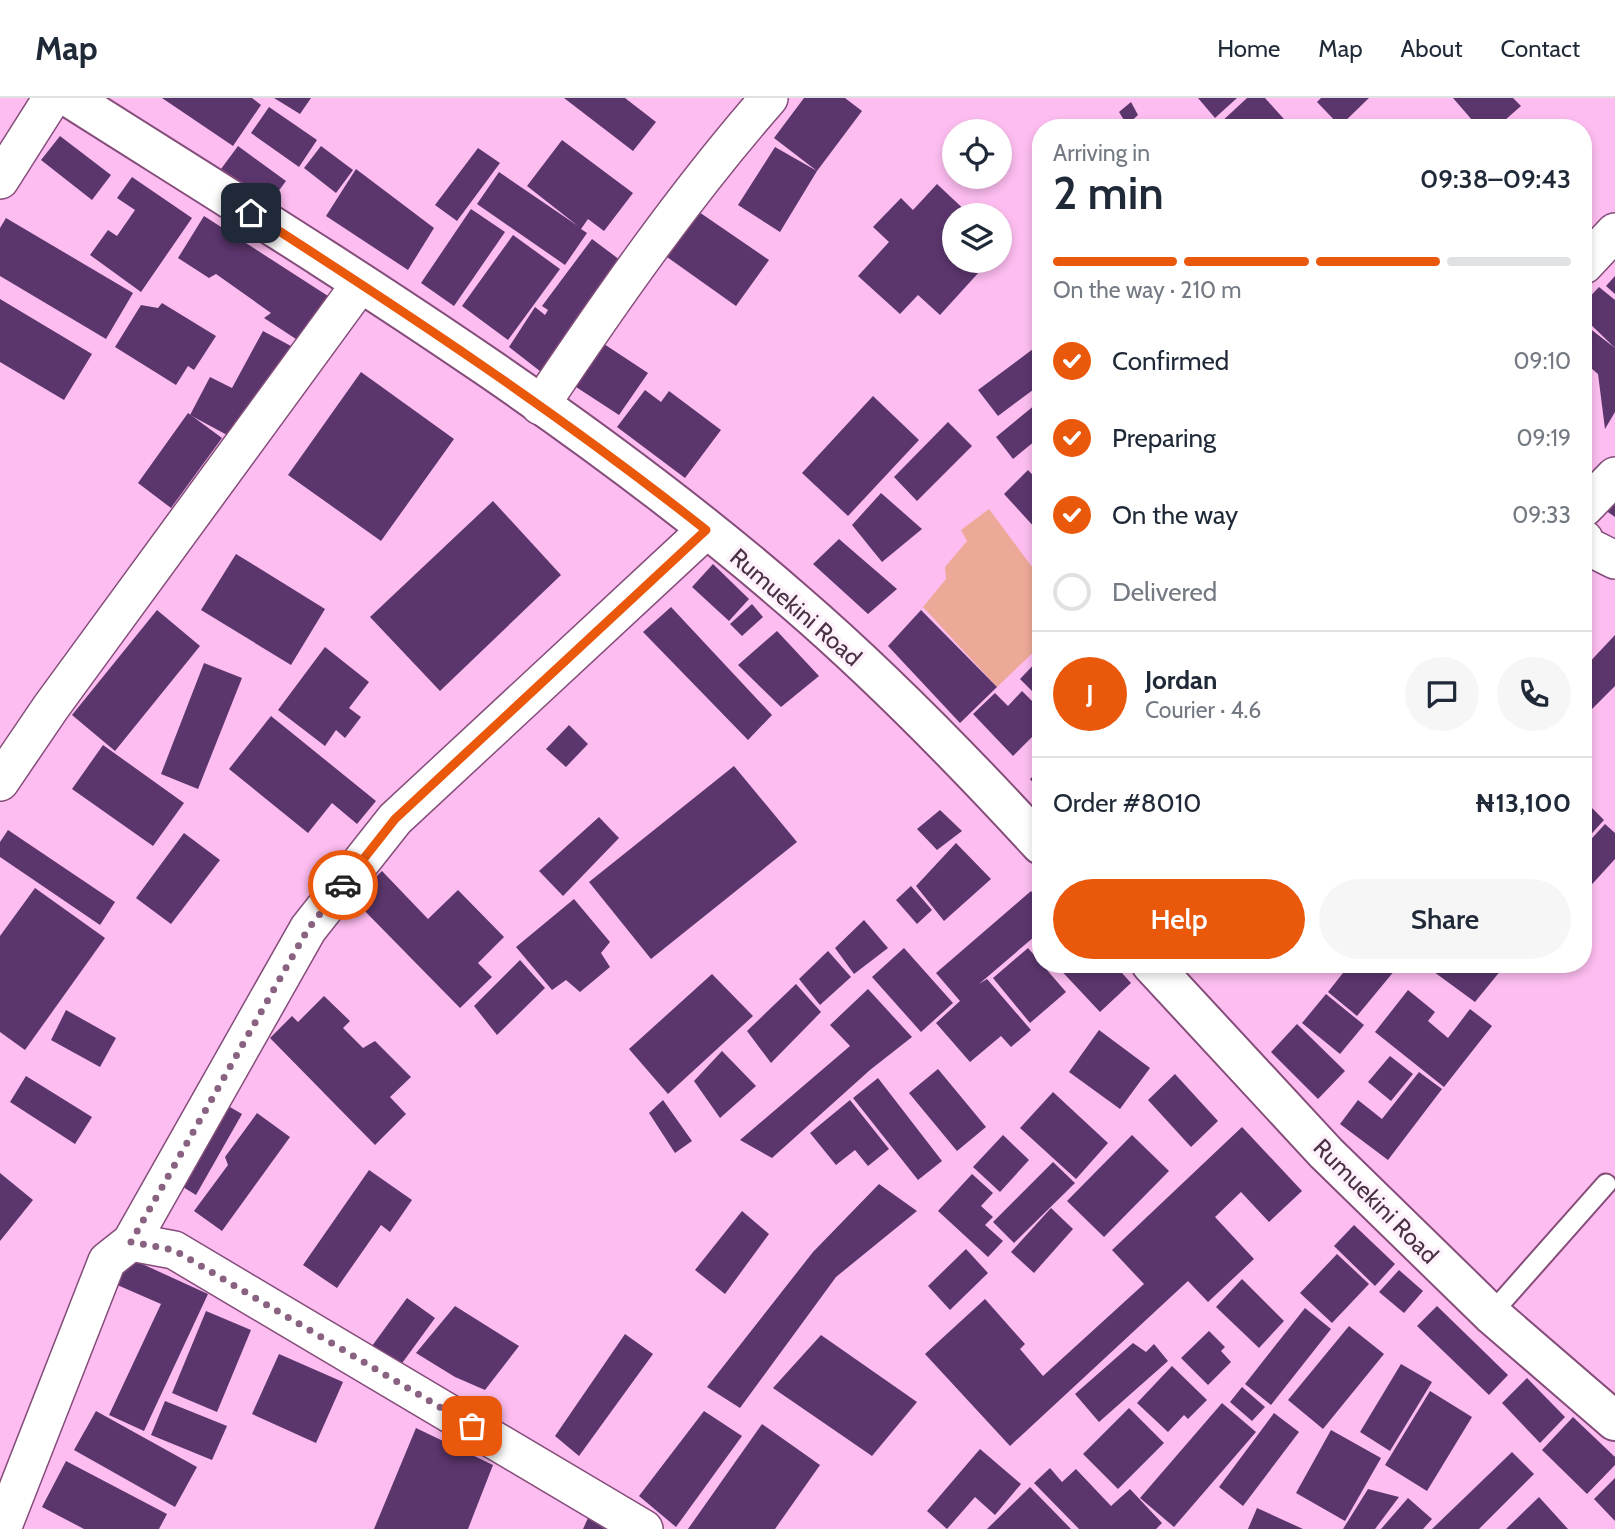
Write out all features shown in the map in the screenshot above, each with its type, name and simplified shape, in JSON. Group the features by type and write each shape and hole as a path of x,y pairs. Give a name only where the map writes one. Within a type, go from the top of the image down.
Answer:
{"street":[{"path":"0,180 52,98"},
{"path":"540,406 593,326 730,142 769,98"},
{"name":"Rumuekini Road","path":"92,104 361,283 618,460 795,601 957,753 1032,835"},
{"path":"1592,256 1615,232"},
{"path":"0,782 51,707 361,283"},
{"path":"1592,500 1615,477"},
{"path":"2,1529 107,1261 131,1242 308,929 395,819 706,530"},
{"path":"1592,548 1615,560"},
{"name":"Rumuekini Road","path":"1159,973 1326,1153 1491,1314 1615,1421"},
{"path":"131,1242 174,1250 644,1529"}],"lane":[{"path":"1491,1314 1606,1184"}],"shaded area":[{"path":"989,509 1032,567 1032,654 997,687 923,607 946,579 945,567 967,541 961,530"}],"building":[{"path":"162,98 252,98 261,105 233,146"},
{"path":"274,98 311,98 300,114"},
{"path":"564,98 625,98 656,122 633,151"},
{"path":"804,98 845,98 862,111 817,171 774,138"},
{"path":"1198,98 1237,98 1215,118"},
{"path":"1247,98 1265,98 1284,119 1224,119"},
{"path":"1321,98 1369,98 1347,119 1333,119 1317,102"},
{"path":"1453,98 1513,98 1521,106 1506,119 1471,119"},
{"path":"1131,102 1138,115 1134,119 1123,119 1119,112"},
{"path":"269,107 317,140 299,167 251,133"},
{"path":"60,136 111,175 92,200 41,160"},
{"path":"562,140 633,193 604,231 588,219 581,229 587,233 565,265 477,204 499,172 578,226 527,186"},
{"path":"238,146 286,181 269,204 221,169"},
{"path":"321,146 353,170 336,193 304,168"},
{"path":"775,147 817,171 780,232 738,205"},
{"path":"478,148 500,163 457,221 435,205"},
{"path":"356,169 434,228 408,270 326,216"},
{"path":"132,177 192,218 141,292 90,255 108,230 117,236 135,210 117,198"},
{"path":"937,184 957,203 942,203 942,273 978,273 940,315 918,295 900,314 858,276 889,242 873,227 901,198 913,210"},
{"path":"471,209 505,232 454,306 421,283"},
{"path":"699,212 769,260 736,306 667,257"},
{"path":"204,216 328,296 299,341 264,318 271,313 216,274 209,278 178,258"},
{"path":"6,218 133,293 106,339 0,276 0,228"},
{"path":"513,235 560,269 508,340 462,306"},
{"path":"592,239 620,260 574,321 576,322 545,375 509,347 535,307 545,315 548,310 542,306"},
{"path":"1615,276 1615,294 1606,286"},
{"path":"1599,287 1615,300 1615,348 1592,326 1592,294"},
{"path":"0,299 92,354 64,400 0,362"},
{"path":"162,303 216,336 194,370 188,366 176,385 115,347 141,305 158,308"},
{"path":"1592,330 1615,348 1615,412 1605,429 1598,374 1592,369"},
{"path":"263,331 291,346 240,442 190,415 210,377 232,388"},
{"path":"604,344 648,373 619,415 576,387"},
{"path":"1032,350 1032,391 998,416 978,390"},
{"path":"361,372 454,439 381,541 288,475"},
{"path":"645,390 661,402 669,391 721,430 685,478 617,427"},
{"path":"873,396 919,440 848,516 802,473"},
{"path":"1032,407 1032,443 1013,459 996,437"},
{"path":"188,413 222,438 171,508 138,483"},
{"path":"948,422 972,446 917,501 894,477"},
{"path":"1028,470 1032,474 1032,525 1004,494"},
{"path":"1615,491 1615,517 1602,508"},
{"path":"881,493 922,529 882,562 852,525"},
{"path":"493,501 561,575 440,691 370,617"},
{"path":"839,539 897,589 868,614 813,564"},
{"path":"236,554 325,609 291,665 201,610"},
{"path":"713,564 749,599 729,621 692,587"},
{"path":"752,604 763,617 742,636 730,624"},
{"path":"671,607 772,715 748,740 643,632"},
{"path":"157,610 200,646 115,751 72,715"},
{"path":"921,610 997,687 960,723 888,646"},
{"path":"777,631 819,676 781,707 738,665"},
{"path":"1615,635 1615,686 1592,709 1592,659"},
{"path":"325,647 369,682 349,708 361,717 345,738 336,730 325,746 278,710"},
{"path":"204,663 242,678 198,789 161,774"},
{"path":"1032,666 1032,691 1020,679"},
{"path":"1022,691 1032,701 1032,737 1013,756 973,714 995,693 1008,706"},
{"path":"271,716 376,801 357,824 332,803 308,833 229,769"},
{"path":"569,725 588,744 566,767 546,749"},
{"path":"103,745 184,803 153,846 72,789"},
{"path":"734,766 797,842 651,959 589,882"},
{"path":"1592,808 1604,820 1592,833"},
{"path":"940,810 962,831 937,850 917,829"},
{"path":"599,817 619,838 563,896 539,871"},
{"path":"1605,824 1615,833 1615,859 1592,884 1592,838"},
{"path":"8,830 115,902 100,925 0,857 0,842"},
{"path":"184,833 220,860 171,924 136,898"},
{"path":"956,843 991,879 944,921 916,886"},
{"path":"382,871 428,919 458,890 504,937 478,963 492,977 460,1008 353,899"},
{"path":"911,886 932,910 917,924 896,900"},
{"path":"35,888 105,938 25,1050 0,1032 0,936"},
{"path":"1031,891 1032,939 979,984 987,979 1031,1030 1011,1047 1001,1036 970,1062 936,1023 960,1001 936,973"},
{"path":"574,899 610,942 601,953 610,967 580,992 566,980 552,990 516,947"},
{"path":"864,920 888,948 854,974 835,948"},
{"path":"904,948 953,1003 921,1032 872,977"},
{"path":"1028,948 1032,953 1032,973 1050,973 1066,992 1030,1023 993,978"},
{"path":"828,951 851,977 820,1005 799,979"},
{"path":"520,960 545,988 497,1035 474,1006"},
{"path":"1063,973 1122,973 1131,983 1100,1012"},
{"path":"1343,973 1393,973 1357,1016 1328,992"},
{"path":"1435,973 1499,973 1475,1002"},
{"path":"712,974 753,1016 668,1094 629,1049"},
{"path":"796,984 821,1012 771,1063 747,1031"},
{"path":"868,989 912,1037 870,1070 772,1158 740,1140 850,1046 830,1025"},
{"path":"1408,990 1435,1012 1428,1021 1448,1038 1470,1009 1492,1026 1444,1087 1375,1032"},
{"path":"1326,994 1364,1025 1340,1054 1302,1023"},
{"path":"324,996 350,1021 343,1028 363,1048 375,1041 411,1077 390,1097 406,1114 375,1145 270,1038 292,1016 298,1022"},
{"path":"66,1010 116,1038 100,1067 51,1040"},
{"path":"1297,1024 1345,1071 1318,1099 1271,1052"},
{"path":"1099,1030 1150,1068 1120,1109 1069,1072"},
{"path":"722,1051 756,1086 720,1118 694,1081"},
{"path":"1390,1056 1413,1074 1391,1101 1368,1082"},
{"path":"938,1069 986,1127 957,1151 909,1093"},
{"path":"1419,1072 1442,1089 1388,1160 1340,1124 1358,1100 1382,1119"},
{"path":"1175,1074 1218,1121 1191,1147 1148,1100"},
{"path":"26,1076 92,1117 75,1144 10,1102"},
{"path":"878,1078 942,1161 918,1180 853,1098"},
{"path":"1053,1092 1108,1143 1076,1179 1020,1128"},
{"path":"216,1099 242,1114 196,1195 170,1179"},
{"path":"663,1100 692,1141 675,1153 649,1113"},
{"path":"850,1100 889,1149 868,1166 855,1150 836,1165 810,1133"},
{"path":"257,1113 290,1137 222,1231 194,1211 228,1165 225,1157"},
{"path":"1242,1127 1302,1191 1269,1222 1241,1192 1215,1217 1254,1259 1208,1302 1188,1281 1010,1446 925,1354 985,1299 1025,1344 1020,1349 1043,1376 1144,1284 1112,1250"},
{"path":"1003,1135 1029,1160 1000,1192 973,1167"},
{"path":"1132,1135 1169,1171 1104,1237 1067,1201"},
{"path":"1053,1162 1075,1183 1014,1243 993,1222"},
{"path":"369,1170 412,1200 390,1232 381,1225 337,1288 303,1265"},
{"path":"0,1173 33,1200 0,1241"},
{"path":"972,1174 993,1193 981,1206 993,1217 985,1225 1003,1241 988,1257 938,1211"},
{"path":"879,1184 917,1211 836,1277 740,1408 707,1387 813,1252"},
{"path":"1051,1208 1073,1229 1034,1273 1011,1252"},
{"path":"742,1211 769,1234 725,1294 695,1270"},
{"path":"1354,1225 1395,1264 1375,1286 1334,1246"},
{"path":"966,1249 988,1273 950,1310 928,1286"},
{"path":"1337,1254 1369,1284 1332,1323 1300,1293"},
{"path":"127,1257 208,1294 144,1431 109,1415 161,1304 115,1284"},
{"path":"1399,1270 1423,1291 1404,1313 1379,1292"},
{"path":"1242,1279 1284,1321 1259,1348 1216,1307"},
{"path":"407,1298 435,1318 400,1366 372,1346"},
{"path":"455,1306 519,1346 485,1390 455,1377 416,1353"},
{"path":"1437,1306 1508,1375 1489,1395 1417,1326"},
{"path":"1305,1308 1331,1329 1271,1405 1245,1384"},
{"path":"206,1311 251,1330 217,1412 172,1393"},
{"path":"1349,1326 1384,1354 1323,1429 1288,1400"},
{"path":"1209,1331 1225,1347 1221,1351 1231,1362 1208,1385 1181,1358"},
{"path":"625,1334 653,1354 579,1456 555,1436"},
{"path":"821,1335 917,1402 872,1456 773,1388"},
{"path":"1133,1343 1146,1352 1154,1344 1168,1361 1099,1422 1075,1394"},
{"path":"279,1354 343,1382 316,1443 252,1414"},
{"path":"1401,1364 1432,1382 1390,1451 1360,1432"},
{"path":"1172,1366 1207,1400 1188,1419 1184,1415 1168,1432 1137,1403"},
{"path":"1527,1378 1565,1417 1540,1443 1502,1403"},
{"path":"1242,1387 1265,1407 1252,1421 1230,1402"},
{"path":"1430,1391 1472,1417 1427,1491 1385,1465"},
{"path":"165,1401 227,1426 212,1460 151,1435"},
{"path":"1222,1403 1256,1432 1174,1527 1140,1498"},
{"path":"1129,1408 1164,1443 1118,1489 1083,1454"},
{"path":"96,1411 197,1467 175,1507 74,1450"},
{"path":"704,1411 742,1436 676,1527 639,1496"},
{"path":"1274,1413 1299,1432 1243,1506 1219,1487"},
{"path":"1573,1417 1615,1457 1615,1465 1587,1494 1542,1450"},
{"path":"762,1424 820,1465 775,1529 688,1529"},
{"path":"416,1428 493,1465 468,1529 374,1529"},
{"path":"1331,1430 1381,1458 1345,1521 1296,1493"},
{"path":"980,1449 1021,1484 995,1515 975,1497 947,1529 927,1511"},
{"path":"1512,1452 1534,1474 1479,1529 1432,1529"},
{"path":"66,1461 167,1514 159,1529 84,1529 42,1507"},
{"path":"1050,1468 1062,1482 1076,1469 1111,1506 1130,1489 1162,1523 1156,1529 1079,1529 1034,1483"},
{"path":"1615,1478 1615,1521 1594,1499"},
{"path":"1030,1487 1071,1529 987,1529"},
{"path":"1368,1489 1399,1497 1375,1529 1343,1529"},
{"path":"1539,1497 1568,1529 1506,1529"},
{"path":"1408,1498 1432,1519 1423,1529 1381,1529"},
{"path":"1257,1508 1303,1529 1248,1529"},
{"path":"588,1518 605,1529 583,1529"}],"way so far":[{"path":"343,885 308,929 131,1242 174,1250 472,1426"}],"route":[{"path":"251,213 361,283 618,460 706,530 395,819 343,885"}]}
